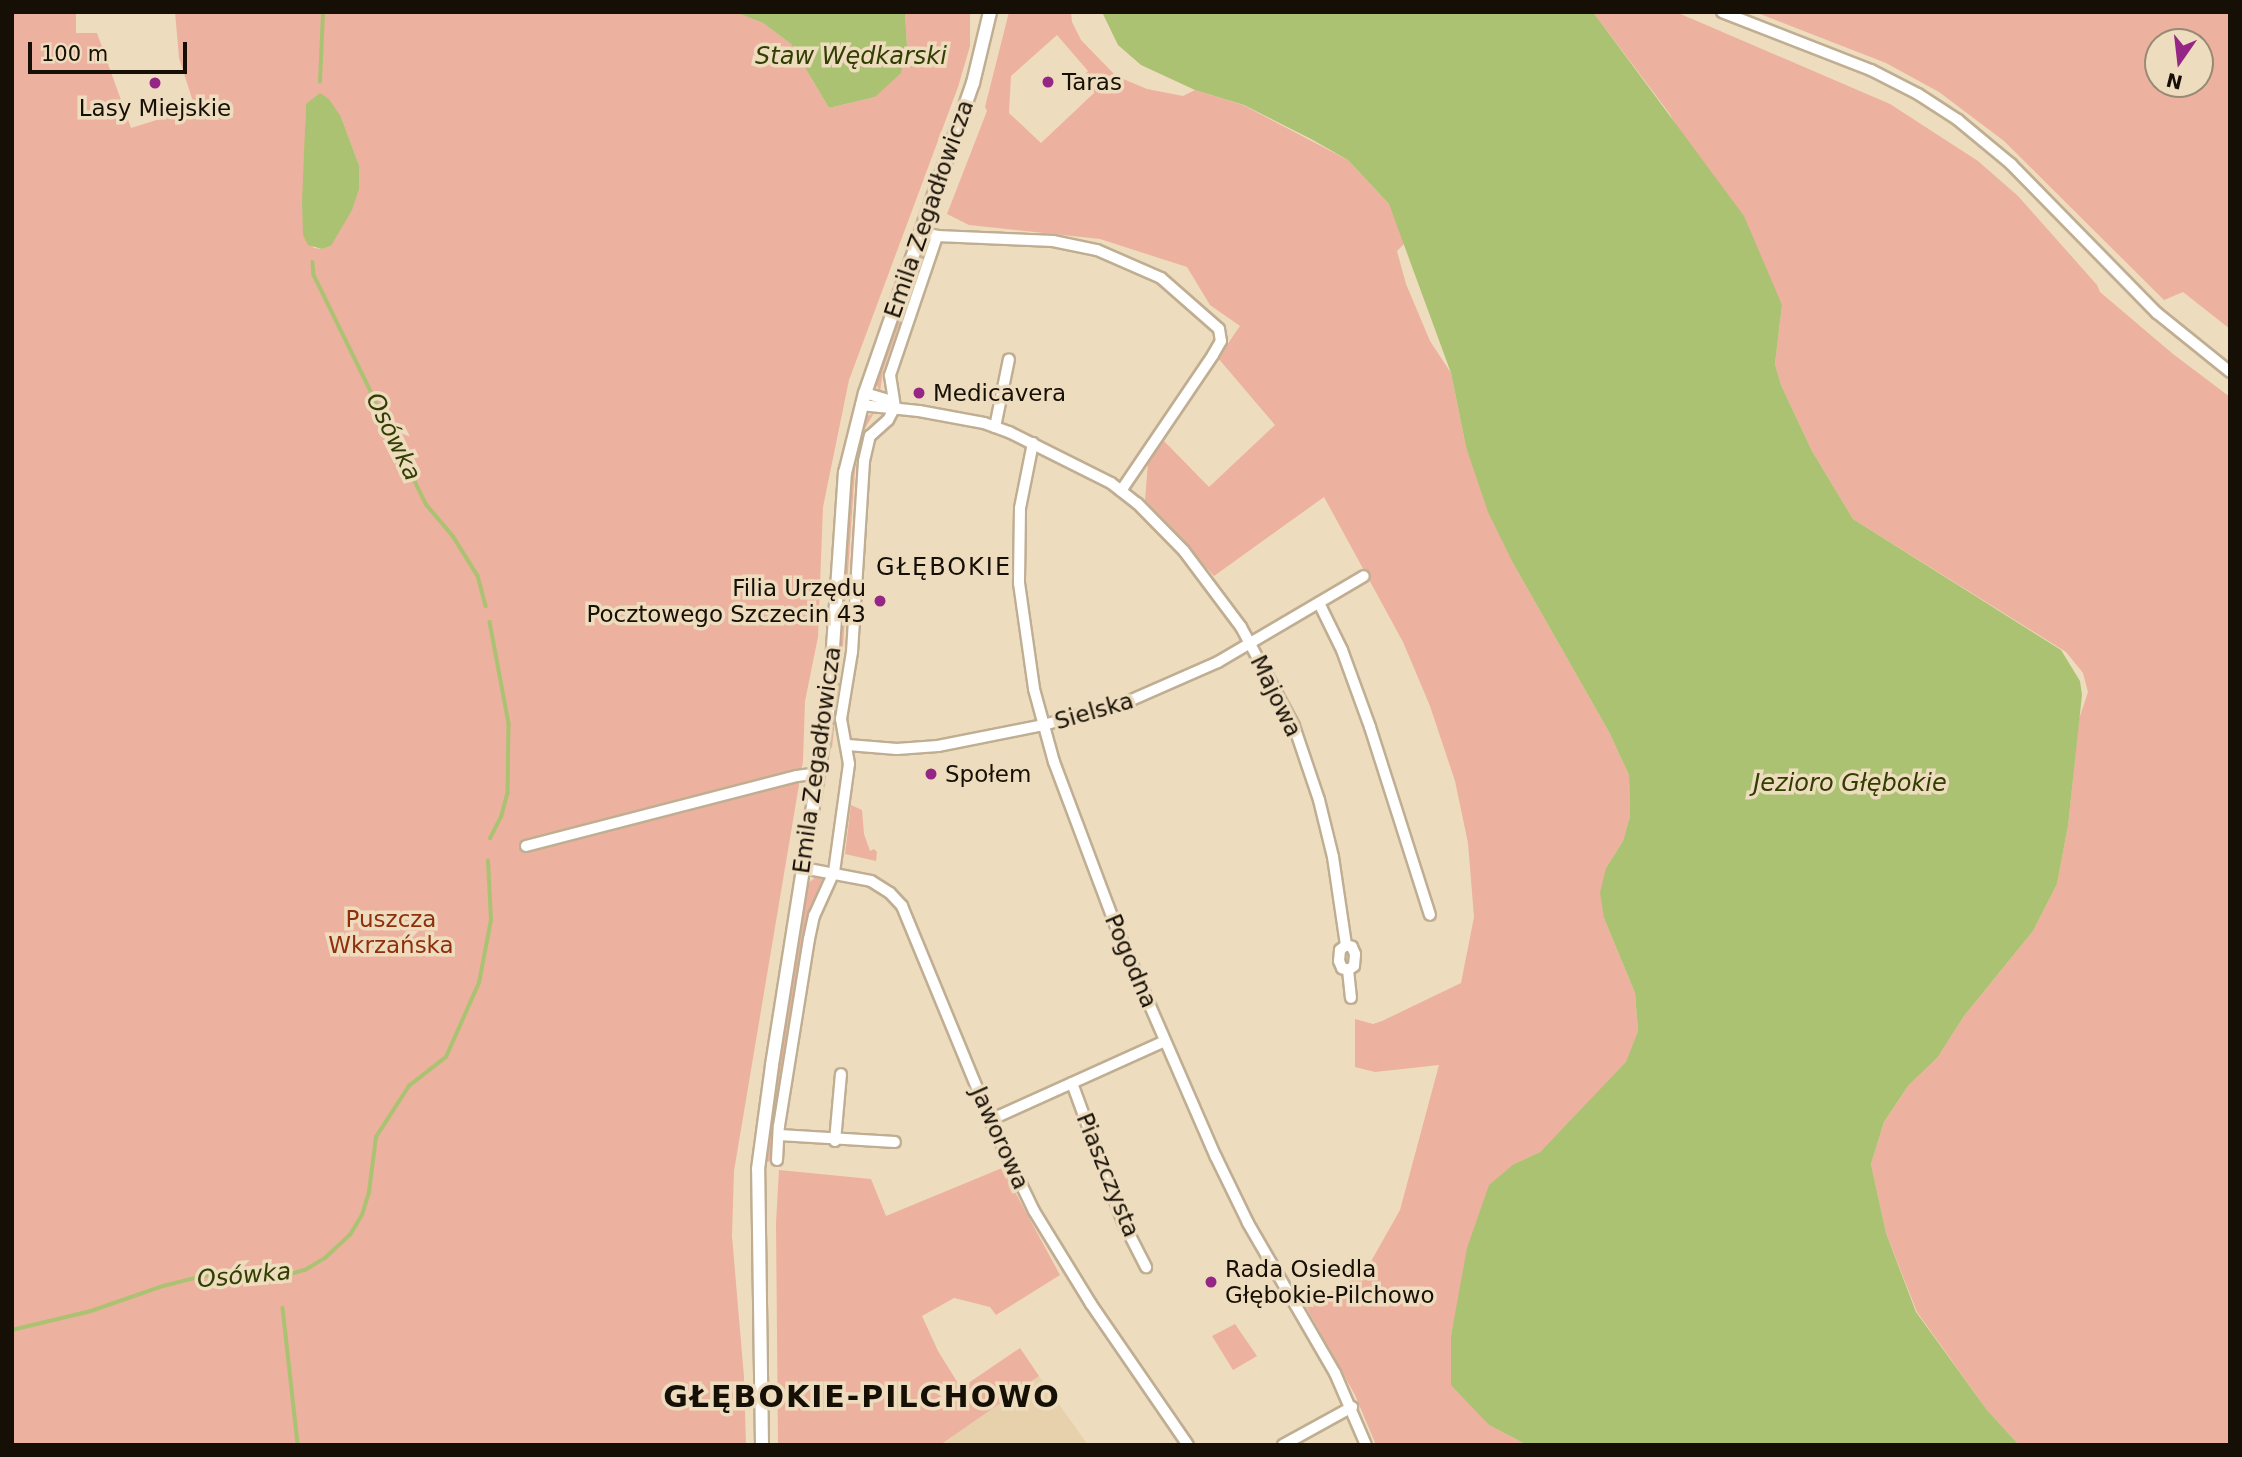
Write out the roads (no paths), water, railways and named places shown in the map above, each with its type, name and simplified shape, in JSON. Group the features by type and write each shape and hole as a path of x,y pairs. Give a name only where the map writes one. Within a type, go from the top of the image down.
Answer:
{"main road":[{"name":"Emila Zegadłowicza","path":"762,1445 758,1169 832,679 845,473 863,399 976,74 990,12"}],"street":[{"path":"1722,12 1878,73 1958,120 2011,164 2157,313 2230,372"},
{"path":"922,232 937,236 1065,242 1129,262 1176,287 1219,329 1221,341 1213,355 1121,491"},
{"path":"777,1160 811,927 834,872 849,764 848,745 841,719 852,652 864,461 870,436 888,420 895,407 890,375 937,236"},
{"path":"995,427 1009,359"},
{"name":"Majowa","path":"863,399 883,410 895,407 995,427 1033,443 1121,491 1198,567 1251,645 1294,726 1319,800 1337,878 1346,945 1340,950 1339,961 1342,968 1348,970 1351,998"},
{"name":"Pogodna","path":"1033,443 1021,499 1018,562 1028,657 1043,725 1084,847 1165,1041 1248,1223 1323,1350 1352,1407 1366,1445"},
{"name":"Sielska","path":"848,745 925,747 1043,725 1147,695 1251,645 1364,576"},
{"path":"1319,603 1342,650 1370,727 1430,915"},
{"path":"526,846 797,776 819,773"},
{"name":"Jaworowa","path":"803,867 871,881 890,893 902,906 990,1120 1059,1255 1188,1445"},
{"name":"Piaszczysta","path":"990,1120 1165,1041"},
{"path":"835,1141 841,1074"},
{"name":"Piaszczysta","path":"1072,1083 1122,1220 1146,1267"},
{"path":"779,1135 835,1141 895,1142"},
{"path":"1283,1445 1352,1407"}],"water":[{"name":"Staw Wędkarski","path":"735,12 905,12 907,46 901,73 875,97 829,108 791,44 763,23"},
{"name":"Jezioro Głębokie","path":"1102,12 1593,12 1744,216 1782,305 1775,364 1781,385 1812,451 1853,519 2061,650 2080,681 2082,695 2068,826 2057,884 2033,931 1964,1016 1938,1057 1908,1086 1884,1122 1871,1164 1886,1233 1916,1312 1987,1410 2019,1445 1527,1445 1489,1425 1451,1385 1451,1336 1467,1248 1489,1185 1514,1164 1540,1152 1626,1062 1638,1031 1635,993 1604,918 1600,893 1606,868 1623,841 1630,816 1629,775 1609,732 1514,565 1488,512 1466,447 1451,373 1389,204 1348,160 1311,139 1244,105 1195,90 1141,65 1118,45"},
{"path":"320,93 329,99 341,117 359,165 359,189 352,210 331,246 322,249 308,245 303,235 302,202 306,104"}],"waterway":[{"name":"Osówka","path":"320,82 323,12"},
{"name":"Osówka","path":"313,262 314,275 426,504 453,536 478,576 486,606"},
{"name":"Osówka","path":"490,622 509,724 508,793 502,816 491,838"},
{"name":"Osówka","path":"12,1330 91,1311 195,1278 211,1275 280,1277 305,1270 325,1258 350,1235 362,1215 369,1192 376,1137 409,1086 446,1057 479,983 491,920 488,861"},
{"path":"283,1308 298,1444"}],"place":[{"name":"Taras","path":"1048,82"},
{"name":"Lasy Miejskie","path":"155,83"},
{"name":"Medicavera","path":"919,393"},
{"name":"Filia Urzędu Pocztowego Szczecin 43","path":"880,601"},
{"name":"Społem","path":"931,774"},
{"name":"Rada Osiedla Głębokie-Pilchowo","path":"1211,1282"}],"district":[{"name":"GŁĘBOKIE","path":"944,568"},
{"name":"GŁĘBOKIE-PILCHOWO","path":"862,1397"}],"park label":[{"name":"Puszcza Wkrzańska","path":"391,932"}]}
